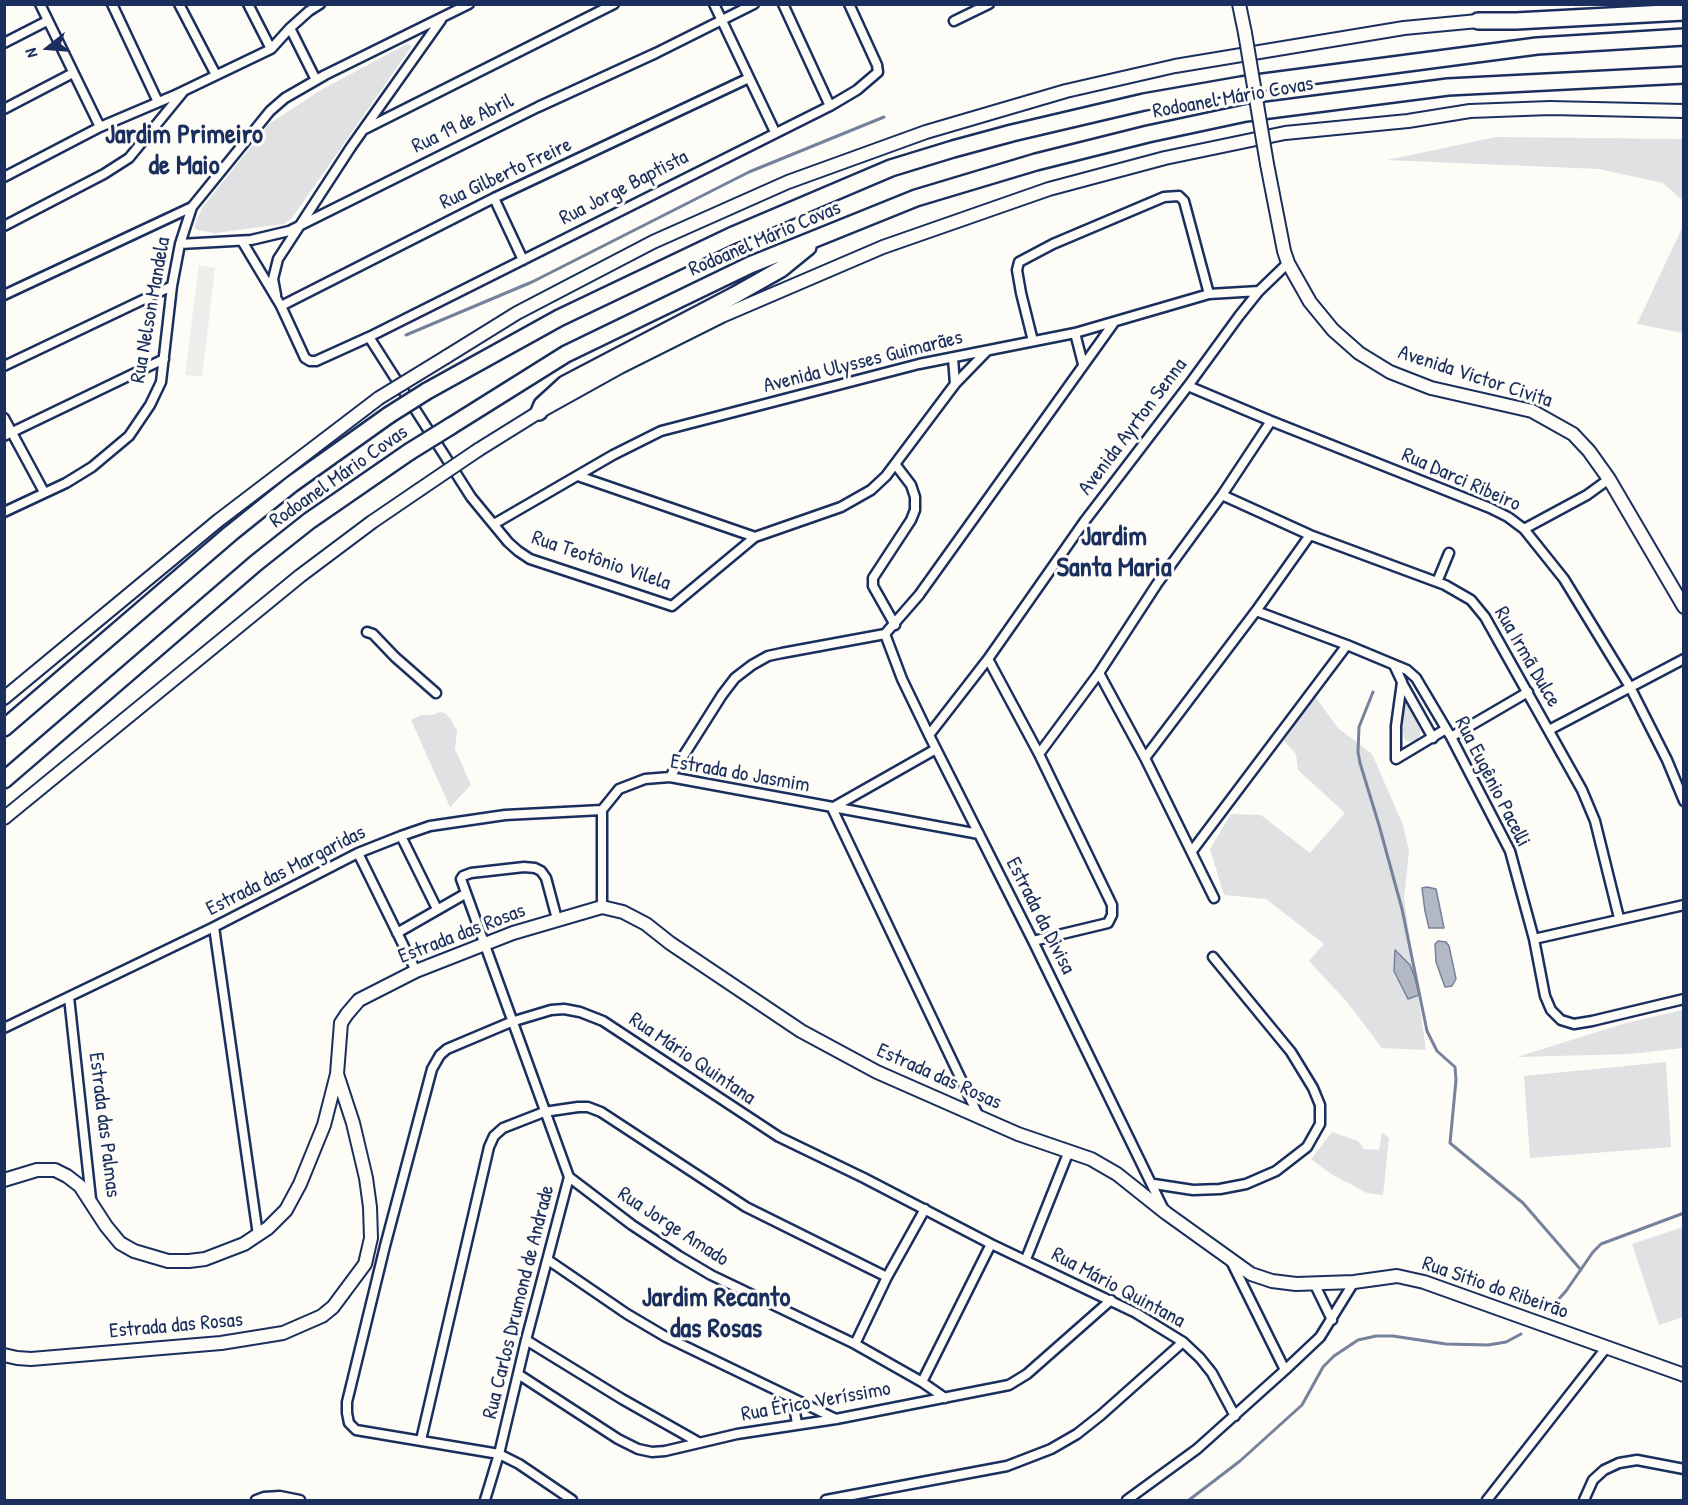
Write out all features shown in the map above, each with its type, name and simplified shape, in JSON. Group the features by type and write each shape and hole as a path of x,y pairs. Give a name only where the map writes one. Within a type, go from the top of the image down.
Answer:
{"highway":[{"path":"1478,21 1515,15 1643,4"},
{"path":"1478,21 1683,12"},
{"name":"Rodoanel Mário Covas","path":"4,728 231,533 292,484 427,391 559,318 731,236 891,168 1012,133 1144,102 1241,85 1537,46 1683,37"},
{"name":"Rodoanel Mário Covas","path":"4,780 256,563 309,521 409,452 566,354 750,265 916,198 974,180 1148,134 1246,113 1448,87 1683,75"},
{"path":"539,412 542,405 565,384 735,295 781,268 824,235"}],"main road":[{"name":"Avenida Victor Civita","path":"1239,4 1284,252 1310,302 1333,330 1359,353 1390,372 1431,388 1532,411 1574,434 1609,479 1683,607"},
{"path":"4,698 219,520 379,398 473,339 562,288 698,221 834,164 935,129 1056,93 1175,66 1404,28 1478,21"},
{"path":"4,818 300,576 372,522 478,450 539,412 671,341 829,269 994,207 1049,189 1165,158 1285,133 1408,121 1470,111 1550,108 1683,111"},
{"name":"Estrada das Rosas","path":"4,1355 17,1359 31,1359 221,1343 283,1333 322,1316 347,1289 365,1264 371,1238 366,1178 353,1123 337,1074 341,1023 347,1014 359,1000 416,971 513,933 602,907 622,912 646,924 669,943 801,1031 877,1072 1018,1134 1091,1159 1117,1174 1166,1213"},
{"name":"Estrada das Palmas","path":"91,1204 120,1243 134,1251 168,1261 189,1261 205,1259 228,1251 258,1235 276,1222 286,1210 300,1184 324,1125 337,1074"},
{"path":"4,1180 38,1170 55,1170 68,1176 80,1186 91,1204"},
{"name":"Rua Sítio do Ribeirão","path":"1166,1213 1232,1262 1251,1274 1272,1281 1315,1285 1397,1276 1424,1282 1683,1375"}],"street":[{"path":"40,4 100,127"},
{"path":"112,4 158,102"},
{"path":"179,4 216,75"},
{"path":"248,4 271,49"},
{"path":"4,177 100,127 271,49 308,8 320,4"},
{"name":"Rua Nelson Mandela","path":"4,512 66,483 92,467 129,436 150,405 161,382 172,286 180,244 192,207 270,111 285,98 316,80 469,4"},
{"path":"364,130 614,4"},
{"path":"714,4 775,132"},
{"name":"Rua 19 de Abril","path":"180,244 242,241 270,237 754,4"},
{"path":"783,4 830,106"},
{"name":"Rua Jorge Baptista","path":"278,302 305,358 316,361 369,337 830,106 857,90 878,72 877,65 849,4"},
{"path":"954,21 989,4"},
{"path":"278,302 273,279 278,259 351,147 443,17"},
{"path":"4,43 47,21"},
{"path":"290,28 316,80"},
{"path":"4,110 73,73"},
{"name":"Rua Gilberto Freire","path":"278,302 749,78"},
{"path":"4,226 104,174 129,158 185,90"},
{"path":"1033,341 1017,270 1019,262 1137,207 1164,197 1179,196 1184,201 1209,294"},
{"path":"494,198 523,260"},
{"path":"4,295 192,207"},
{"path":"242,241 278,302"},
{"name":"Avenida Ayrton Senna","path":"929,735 988,659 1084,522 1259,291 1288,263"},
{"path":"4,366 172,286"},
{"name":"Avenida Ulysses Guimarães","path":"494,524 613,455 661,431 919,364 1075,333 1209,294 1259,291"},
{"path":"670,777 722,695 735,678 752,665 768,656 885,634 895,625 919,595 1114,323"},
{"path":"1075,333 1083,364"},
{"name":"Rua Teotônio Vilela","path":"369,337 471,497 518,551 530,559 672,606 754,537 859,499 895,464 955,384 987,351"},
{"path":"953,358 955,384"},
{"path":"8,434 164,359"},
{"name":"Rua Darci Ribeiro","path":"1188,386 1490,508 1508,517 1524,529 1564,579 1630,687 1667,760 1683,801"},
{"path":"4,418 8,434 44,492"},
{"path":"1039,754 1099,673 1157,584 1222,495 1271,421"},
{"path":"895,464 911,485 915,497 915,510 911,520 873,578 873,586 895,625"},
{"path":"578,476 754,537"},
{"path":"1524,529 1571,504 1609,479"},
{"name":"Rua Irmã Dulce","path":"1222,495 1310,535 1437,582 1471,600 1485,617 1582,789 1596,821 1619,918"},
{"path":"1146,758 1310,535"},
{"path":"1437,582 1449,553"},
{"name":"Rua Eugênio Pacelli","path":"1256,611 1407,670 1416,678 1448,733 1509,851 1534,939 1545,996 1551,1010 1561,1020 1574,1024 1592,1022 1683,999"},
{"path":"366,632 374,634 395,657 436,693"},
{"name":"Estrada da Divisa","path":"885,634 902,679 929,735 1154,1184 1166,1213"},
{"path":"1192,851 1347,645"},
{"path":"988,659 1039,754 1107,890 1112,905 1112,915 1108,923 1033,941"},
{"path":"1549,730 1683,659"},
{"path":"1394,665 1432,738"},
{"path":"1099,673 1146,758 1214,898"},
{"path":"1402,682 1396,726 1396,759 1432,738 1448,733 1528,692"},
{"path":"936,749 832,808 979,1117"},
{"name":"Estrada do Jasmim","path":"602,810 619,789 645,779 670,777 979,834"},
{"path":"602,810 602,907"},
{"name":"Estrada das Margaridas","path":"4,1028 214,927 358,853 401,836 430,826 505,815 602,810"},
{"path":"401,836 437,909"},
{"path":"358,853 416,971"},
{"path":"397,933 465,894 461,879 466,874 524,867 535,868 541,871 546,878 557,920"},
{"name":"Rua Carlos Drumond de Andrade","path":"465,894 569,1177 499,1454 485,1500"},
{"path":"1534,939 1683,905"},
{"path":"214,927 258,1235"},
{"path":"1154,1184 1193,1190 1220,1189 1246,1184 1276,1171 1307,1147 1320,1124 1320,1105 1313,1088 1291,1052 1213,957"},
{"name":"Estrada das Palmas","path":"69,997 91,1204"},
{"name":"Rua Mário Quintana","path":"421,1440 356,1430 349,1423 347,1402 432,1069 440,1055 447,1049 511,1022 551,1010 564,1009 580,1012 603,1021 779,1137 991,1244 1111,1300 1183,1342 1212,1373 1235,1416"},
{"path":"572,1500 519,1464 499,1454 421,1440 489,1147 494,1136 503,1128 544,1112 588,1107 601,1112 746,1207 887,1277"},
{"path":"1026,1259 1069,1151"},
{"name":"Rua Jorge Amado","path":"569,1177 632,1225 687,1261 711,1275 855,1344 922,1382 945,1398"},
{"path":"855,1344 887,1277 925,1209"},
{"path":"922,1382 991,1244"},
{"path":"548,1260 627,1314 666,1337 836,1419"},
{"path":"1232,1262 1285,1370"},
{"path":"1127,1500 1197,1449 1320,1337 1354,1282"},
{"path":"1315,1285 1332,1320"},
{"name":"Rua Érico Veríssimo","path":"518,1374 618,1439 638,1449 652,1452 665,1451 737,1434 836,1419 1009,1384 1027,1374 1111,1300"},
{"path":"526,1340 698,1442"},
{"path":"826,1500 1007,1466 1051,1449 1085,1428 1183,1342"},
{"path":"1487,1500 1606,1348"},
{"path":"793,1398 797,1424"},
{"path":"1584,1500 1593,1480 1604,1470 1619,1463 1637,1460 1683,1469"},
{"path":"256,1500 280,1496 300,1500"}],"shaded area":[{"path":"407,44 412,46 292,218 284,224 215,233 197,230 194,227 202,208 269,124 321,90"},
{"path":"1496,137 1683,139 1683,201 1663,183 1599,169 1387,160"},
{"path":"1683,217 1683,333 1637,324 1682,228"},
{"path":"199,265 215,268 202,377 185,375"},
{"path":"1314,695 1338,728 1372,754 1403,825 1409,851 1404,898 1426,1050 1382,1048 1347,1002 1309,961 1324,944 1266,899 1224,895 1210,849 1231,814 1261,815 1310,853 1345,813 1298,770 1296,754 1284,741"},
{"path":"1405,705 1408,706 1420,729 1418,739 1409,742 1405,740 1402,730"},
{"path":"440,712 445,713 457,731 455,749 471,785 450,807 411,720 421,715 433,715"},
{"path":"1422,888 1436,889 1444,928 1429,928"},
{"path":"1438,941 1446,942 1449,946 1456,979 1452,986 1445,987 1436,962 1435,944"},
{"path":"1395,950 1410,965 1419,995 1408,999 1394,971"},
{"path":"1683,1010 1683,1048 1630,1054 1517,1057 1626,1023"},
{"path":"1666,1062 1671,1147 1530,1158 1524,1076"},
{"path":"1332,1132 1358,1141 1364,1149 1379,1150 1382,1132 1389,1138 1383,1195 1367,1193 1331,1174 1311,1159"},
{"path":"1683,1227 1683,1317 1659,1325 1632,1244"}],"waterway":[{"path":"406,335 532,282 749,172 884,117"},
{"path":"1373,692 1359,727 1358,752 1402,909 1427,1031 1437,1051 1455,1067 1456,1080 1450,1143 1523,1203 1581,1270"},
{"path":"1548,1311 1601,1244 1684,1213"},
{"path":"1189,1500 1240,1461 1302,1405 1323,1367 1334,1356 1358,1340 1376,1336 1393,1336 1446,1344 1488,1345 1506,1342 1521,1334"}],"district":[{"name":"Jardim Primeiro de Maio","path":"184,152"},
{"name":"Jardim Santa Maria","path":"1114,554"},
{"name":"Jardim Recanto das Rosas","path":"716,1314"}]}
